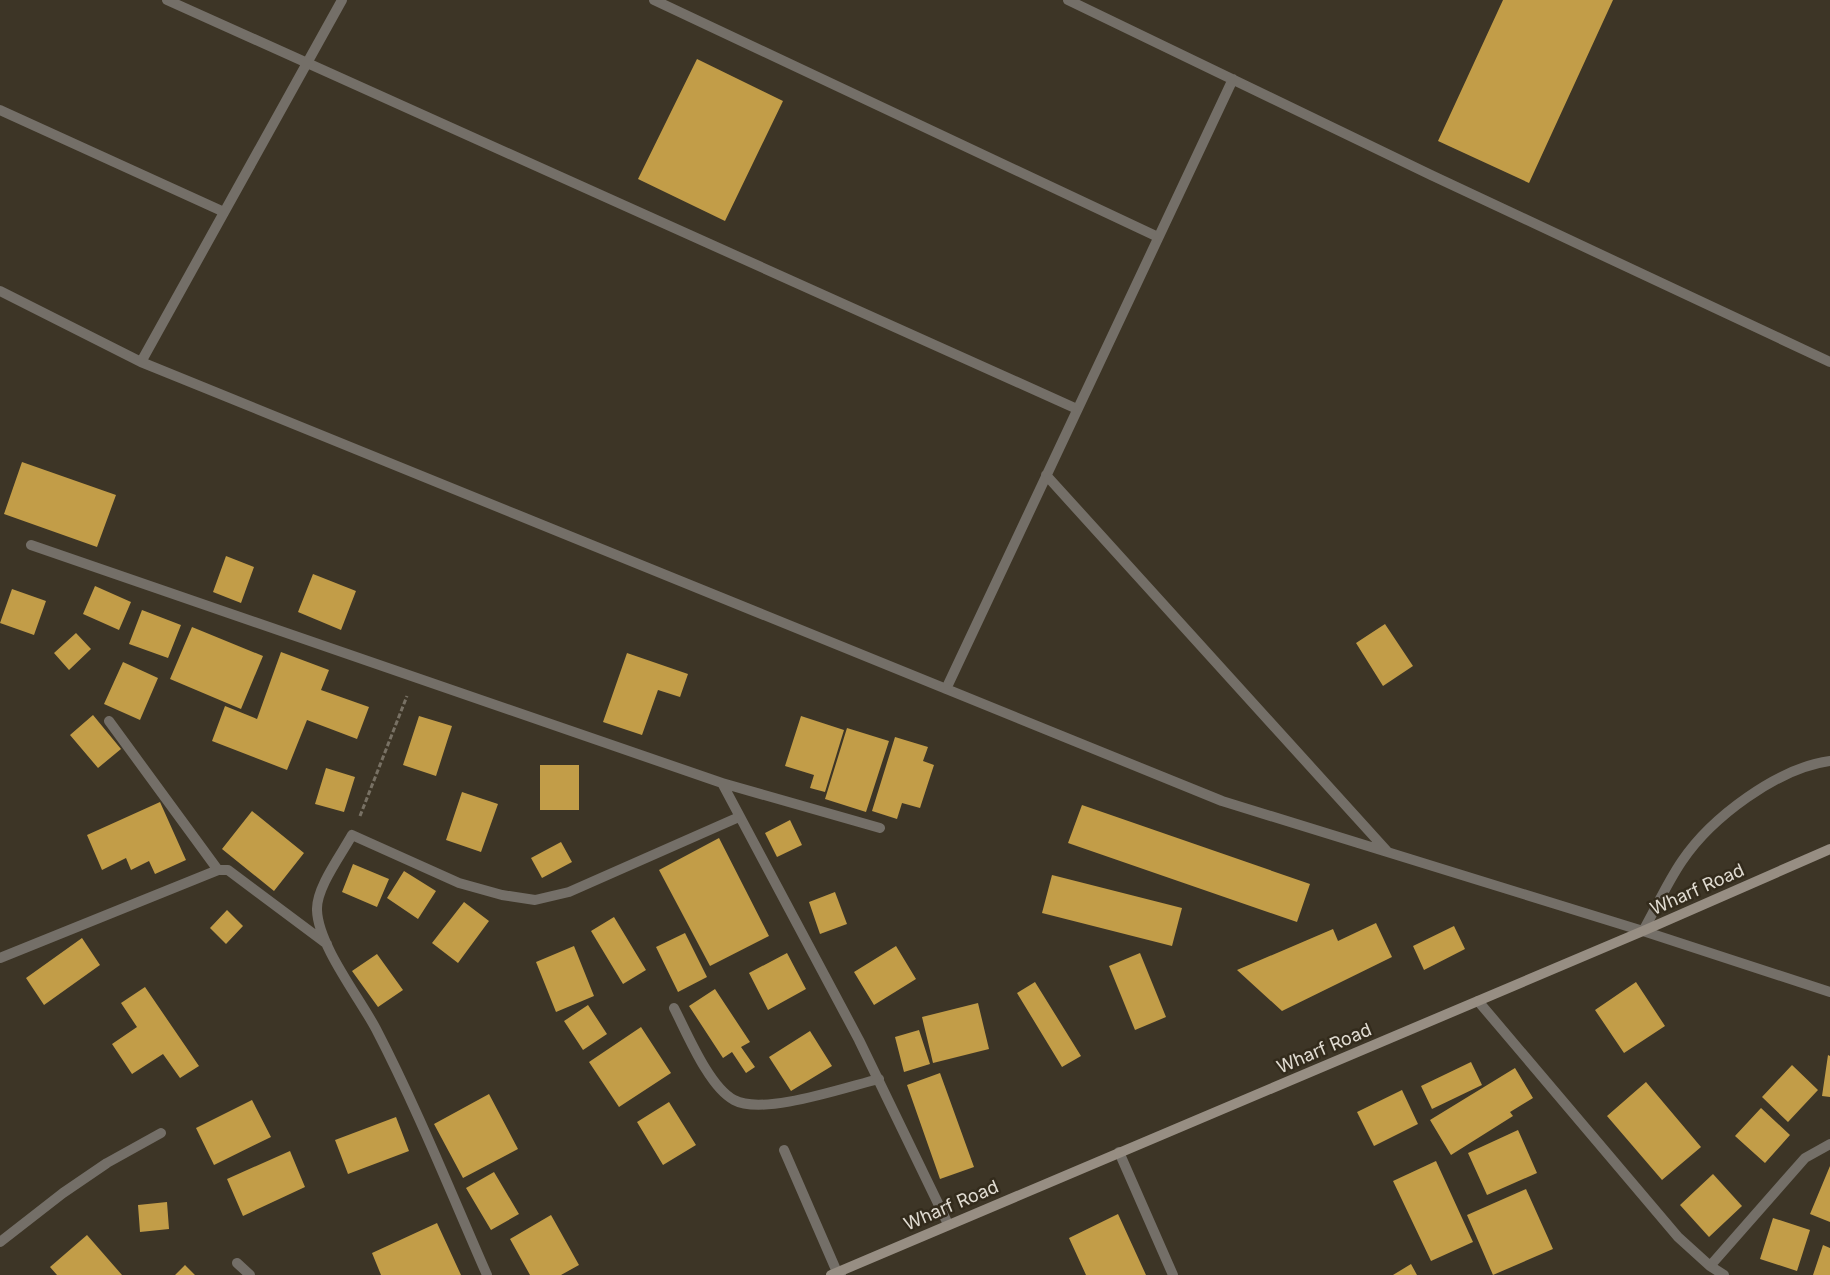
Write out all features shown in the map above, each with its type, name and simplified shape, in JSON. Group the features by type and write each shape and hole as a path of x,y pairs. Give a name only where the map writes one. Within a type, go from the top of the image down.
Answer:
{"main road":[{"name":"Wharf Road","path":"836,1274 948,1224 1643,931 1830,849"}],"street":[{"path":"167,0 1077,409"},
{"path":"142,362 342,0"},
{"path":"654,0 1158,237"},
{"path":"1068,0 1830,362"},
{"path":"946,689 1232,79"},
{"path":"0,110 224,212"},
{"path":"0,291 142,362 1222,801 1643,931 1830,992"},
{"path":"1046,476 1387,852"},
{"path":"32,545 722,783 880,828"},
{"path":"109,721 218,870"},
{"path":"1643,931 1682,861 1708,830 1758,790 1798,769 1830,761"},
{"path":"722,783 879,1079 948,1224"},
{"path":"486,1275 430,1145 376,1029 328,945 317,910 320,893 352,835 459,883 502,895 534,900 569,892 739,817"},
{"path":"0,958 218,870 228,870 239,876 328,945"},
{"path":"1478,1001 1678,1237 1710,1266 1724,1275"},
{"path":"674,1008 710,1074 721,1089 734,1100 754,1104 789,1102 879,1079"},
{"path":"0,1242 63,1193 100,1168 162,1133"},
{"path":"1710,1266 1805,1158 1830,1144"},
{"path":"784,1150 836,1274"},
{"path":"1119,1152 1173,1275"},
{"path":"237,1263 250,1275"}],"path":[{"path":"352,835 414,677"}],"building":[{"path":"1503,0 1613,0 1529,183 1438,141"},
{"path":"697,59 783,101 725,221 638,179"},
{"path":"22,462 116,495 97,547 4,514"},
{"path":"226,556 254,567 241,603 213,592"},
{"path":"313,574 356,591 341,630 298,612"},
{"path":"95,586 131,602 119,630 83,614"},
{"path":"12,589 46,601 34,635 0,623"},
{"path":"142,610 181,625 168,658 129,644"},
{"path":"1385,624 1413,666 1383,686 1356,643"},
{"path":"192,627 263,656 241,709 170,679"},
{"path":"76,633 91,649 69,670 54,653"},
{"path":"281,652 329,670 321,690 369,707 357,739 307,720 287,770 212,741 225,706 257,719"},
{"path":"627,653 688,674 680,697 658,690 642,735 603,722"},
{"path":"123,662 158,678 140,720 104,704"},
{"path":"93,715 121,749 98,768 70,735"},
{"path":"419,716 452,726 436,776 403,765"},
{"path":"801,716 844,730 825,792 810,788 814,775 785,766"},
{"path":"847,728 889,741 866,812 825,799"},
{"path":"895,737 928,747 923,761 934,765 920,808 902,803 897,819 872,811"},
{"path":"540,765 579,765 579,810 540,810"},
{"path":"326,768 355,777 344,812 315,804"},
{"path":"462,792 498,804 481,852 446,840"},
{"path":"160,802 186,860 155,874 149,861 131,870 126,858 102,870 87,835"},
{"path":"1082,805 1310,884 1297,922 1068,843"},
{"path":"252,811 304,853 274,891 222,849"},
{"path":"790,820 802,845 777,857 765,833"},
{"path":"719,838 769,936 710,966 659,870"},
{"path":"561,842 572,862 542,878 531,858"},
{"path":"353,864 389,879 377,907 342,892"},
{"path":"404,871 436,891 418,919 387,898"},
{"path":"1052,875 1182,908 1172,946 1042,913"},
{"path":"835,892 847,924 820,934 809,902"},
{"path":"464,902 489,921 458,963 432,943"},
{"path":"227,910 243,926 226,944 210,928"},
{"path":"614,917 646,970 623,984 591,931"},
{"path":"1376,923 1392,957 1282,1011 1237,970 1333,929 1338,941"},
{"path":"1454,926 1465,949 1424,970 1413,946"},
{"path":"685,933 707,977 678,992 656,947"},
{"path":"82,938 100,965 44,1005 26,978"},
{"path":"574,946 594,996 556,1012 536,962"},
{"path":"896,946 916,979 874,1005 854,972"},
{"path":"787,953 806,989 768,1010 749,973"},
{"path":"1140,953 1166,1017 1135,1030 1109,966"},
{"path":"377,954 403,990 378,1007 352,971"},
{"path":"1035,982 1081,1056 1062,1067 1017,993"},
{"path":"1636,982 1665,1026 1624,1053 1595,1010"},
{"path":"145,987 199,1066 180,1078 163,1054 132,1074 112,1044 137,1027 121,1003"},
{"path":"715,989 750,1042 741,1047 755,1067 746,1073 732,1052 723,1058 689,1006"},
{"path":"978,1003 989,1049 933,1063 922,1017"},
{"path":"588,1005 607,1034 583,1050 564,1021"},
{"path":"641,1027 671,1073 619,1107 589,1062"},
{"path":"919,1030 930,1064 904,1072 895,1037"},
{"path":"810,1031 832,1066 791,1091 769,1057"},
{"path":"1828,1055 1830,1056 1830,1097 1822,1096"},
{"path":"1471,1062 1482,1085 1432,1109 1421,1086"},
{"path":"1792,1065 1818,1090 1788,1122 1762,1097"},
{"path":"1515,1068 1533,1098 1510,1112 1513,1116 1451,1155 1430,1120"},
{"path":"940,1073 974,1167 940,1179 907,1085"},
{"path":"1646,1082 1701,1147 1662,1180 1607,1116"},
{"path":"1402,1090 1418,1124 1374,1146 1357,1112"},
{"path":"489,1094 518,1149 463,1178 434,1124"},
{"path":"252,1100 271,1137 214,1165 196,1128"},
{"path":"669,1102 696,1145 663,1165 637,1122"},
{"path":"1761,1108 1790,1135 1765,1163 1735,1136"},
{"path":"396,1117 409,1151 348,1174 335,1140"},
{"path":"1518,1130 1537,1173 1487,1195 1468,1153"},
{"path":"290,1151 305,1187 243,1216 227,1179"},
{"path":"1436,1161 1473,1242 1431,1261 1393,1181"},
{"path":"1830,1166 1830,1222 1810,1214"},
{"path":"494,1172 519,1214 491,1230 466,1188"},
{"path":"1713,1174 1742,1206 1709,1237 1680,1205"},
{"path":"1526,1189 1553,1249 1493,1275 1467,1215"},
{"path":"167,1202 169,1229 140,1232 138,1205"},
{"path":"1118,1214 1146,1275 1086,1275 1069,1238"},
{"path":"551,1215 579,1265 561,1275 530,1275 510,1239"},
{"path":"1773,1218 1810,1230 1797,1271 1760,1259"},
{"path":"437,1223 461,1275 381,1275 372,1253"},
{"path":"87,1235 122,1275 57,1275 50,1267"},
{"path":"1823,1245 1830,1248 1830,1275 1813,1275"},
{"path":"1411,1264 1417,1275 1393,1275"},
{"path":"185,1265 195,1275 175,1275"}]}
